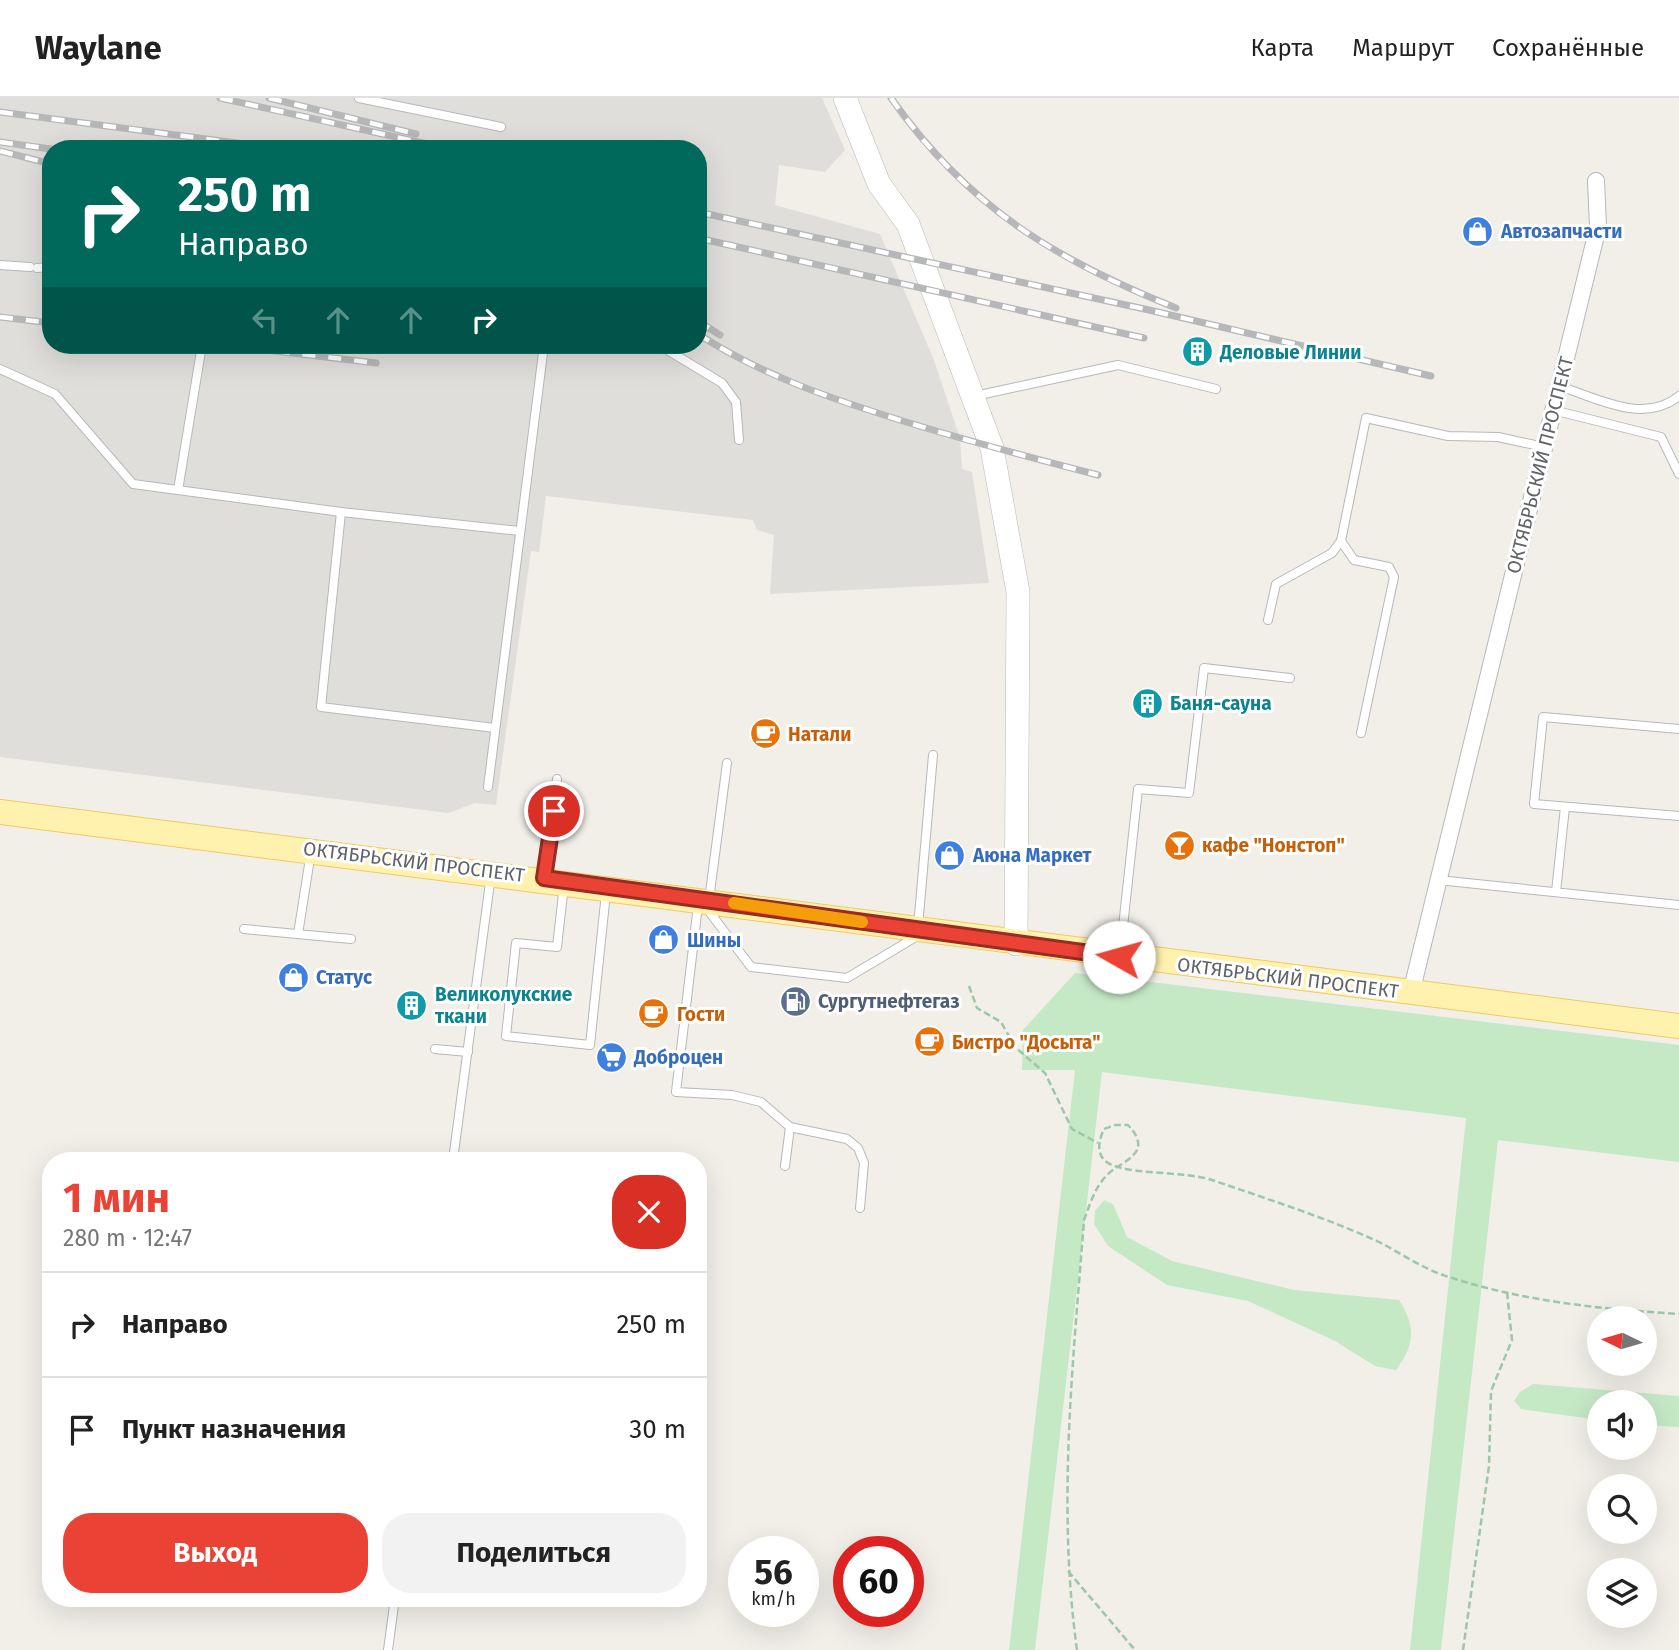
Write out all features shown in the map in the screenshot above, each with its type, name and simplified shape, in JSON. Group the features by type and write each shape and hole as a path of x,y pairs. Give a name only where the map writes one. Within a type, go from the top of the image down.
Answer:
{"main road":[{"name":"ОКТЯБРЬСКИЙ ПРОСПЕКТ","path":"0,812 554,879 1016,944 1679,1027"}],"street":[{"path":"845,98 879,184 908,223 992,448 1018,592 1016,944"},
{"name":"ОКТЯБРЬСКИЙ ПРОСПЕКТ","path":"1411,993 1598,227 1595,181"}],"lane":[{"path":"359,98 501,127"},
{"path":"0,265 42,267"},
{"path":"178,490 201,354"},
{"path":"488,787 543,354"},
{"path":"674,354 722,383 736,402 739,440"},
{"path":"972,397 1118,365 1216,389"},
{"path":"0,369 55,394 133,484 341,512 520,531"},
{"path":"1559,386 1638,412 1666,406 1679,396"},
{"path":"1553,410 1661,437 1679,474"},
{"path":"1268,620 1276,584 1332,553 1341,541 1366,418 1448,436 1497,437 1544,447"},
{"path":"341,512 321,707 495,728"},
{"path":"1341,541 1354,560 1389,567 1394,577 1361,733"},
{"path":"1119,957 1138,789 1189,793 1204,667 1290,678"},
{"path":"1679,729 1543,717 1534,804 1679,816"},
{"path":"704,899 751,967 847,978 922,930 933,755"},
{"path":"727,763 676,1092 732,1095 761,1102 790,1127 847,1139 858,1149 864,1163 860,1208"},
{"path":"557,779 554,879 557,947 516,943 506,1036 590,1045 607,887"},
{"path":"1556,892 1565,807"},
{"path":"298,934 311,849"},
{"path":"454,1152 491,872"},
{"path":"1438,880 1679,905"},
{"path":"244,929 351,939"},
{"path":"435,1049 468,1052"},
{"path":"785,1166 790,1127"},
{"path":"388,1650 394,1607"}],"path":[{"path":"969,986 977,1008 1001,1023 1015,1047 1045,1073 1072,1129 1098,1143"},
{"path":"1077,1650 1068,1571 1066,1484 1084,1220 1101,1182 1108,1173 1122,1166 1133,1157 1137,1146 1136,1134 1128,1125 1115,1125 1104,1129 1098,1143 1101,1155 1112,1165 1122,1166 1208,1178 1375,1240 1442,1275 1535,1300 1679,1314"},
{"path":"1462,1650 1489,1466 1491,1391 1511,1340 1507,1292"},
{"path":"1068,1571 1135,1650"}],"shaded area":[{"path":"0,98 822,98 845,150 825,172 779,165 775,205 880,234 934,360 960,438 962,469 972,472 989,583 770,594 774,535 757,530 753,520 546,496 539,552 531,551 496,805 475,803 448,813 0,757"}],"green space":[{"path":"1075,973 1679,1045 1679,1162 1498,1140 1441,1650 1410,1650 1466,1118 1102,1072 1035,1650 1009,1650 1075,1070 1022,1070 1023,1030"},
{"path":"1104,1200 1113,1204 1127,1237 1172,1261 1294,1290 1399,1300 1411,1327 1407,1352 1396,1370 1375,1366 1335,1341 1248,1301 1167,1285 1108,1246 1094,1224 1095,1211"},
{"path":"1533,1384 1606,1390 1587,1390 1587,1418 1521,1409 1514,1401 1520,1392"},
{"path":"1657,1394 1679,1396 1679,1427 1657,1426"}],"railway":[{"path":"220,98 409,140"},
{"path":"269,98 416,134"},
{"path":"891,98 951,170 1017,226 1091,270 1176,308"},
{"path":"0,112 214,140"},
{"path":"0,142 42,148"},
{"path":"0,151 42,162"},
{"path":"707,214 1149,310 1431,376"},
{"path":"707,240 1144,338"},
{"path":"0,317 42,322"},
{"path":"707,327 720,335"},
{"path":"707,340 772,374 824,395 876,413 1098,475"},
{"path":"300,354 376,363"}],"slow traffic":[{"path":"734,903 862,922"}],"place":[{"name":"Автозапчасти","path":"1478,231"},
{"name":"Деловые Линии","path":"1197,352"},
{"name":"Баня-сауна","path":"1147,703"},
{"name":"Натали","path":"765,734"},
{"name":"кафе \"Нонстоп\"","path":"1179,845"},
{"name":"Аюна Маркет","path":"950,855"},
{"name":"Шины","path":"664,940"},
{"name":"Статус","path":"293,977"},
{"name":"Сургутнефтегаз","path":"795,1001"},
{"name":"Великолукские ткани","path":"412,1005"},
{"name":"Гости","path":"654,1014"},
{"name":"Бистро \"Досыта\"","path":"929,1042"},
{"name":"Доброцен","path":"611,1057"}],"route":[{"path":"554,811 544,878 1119,957"}]}
